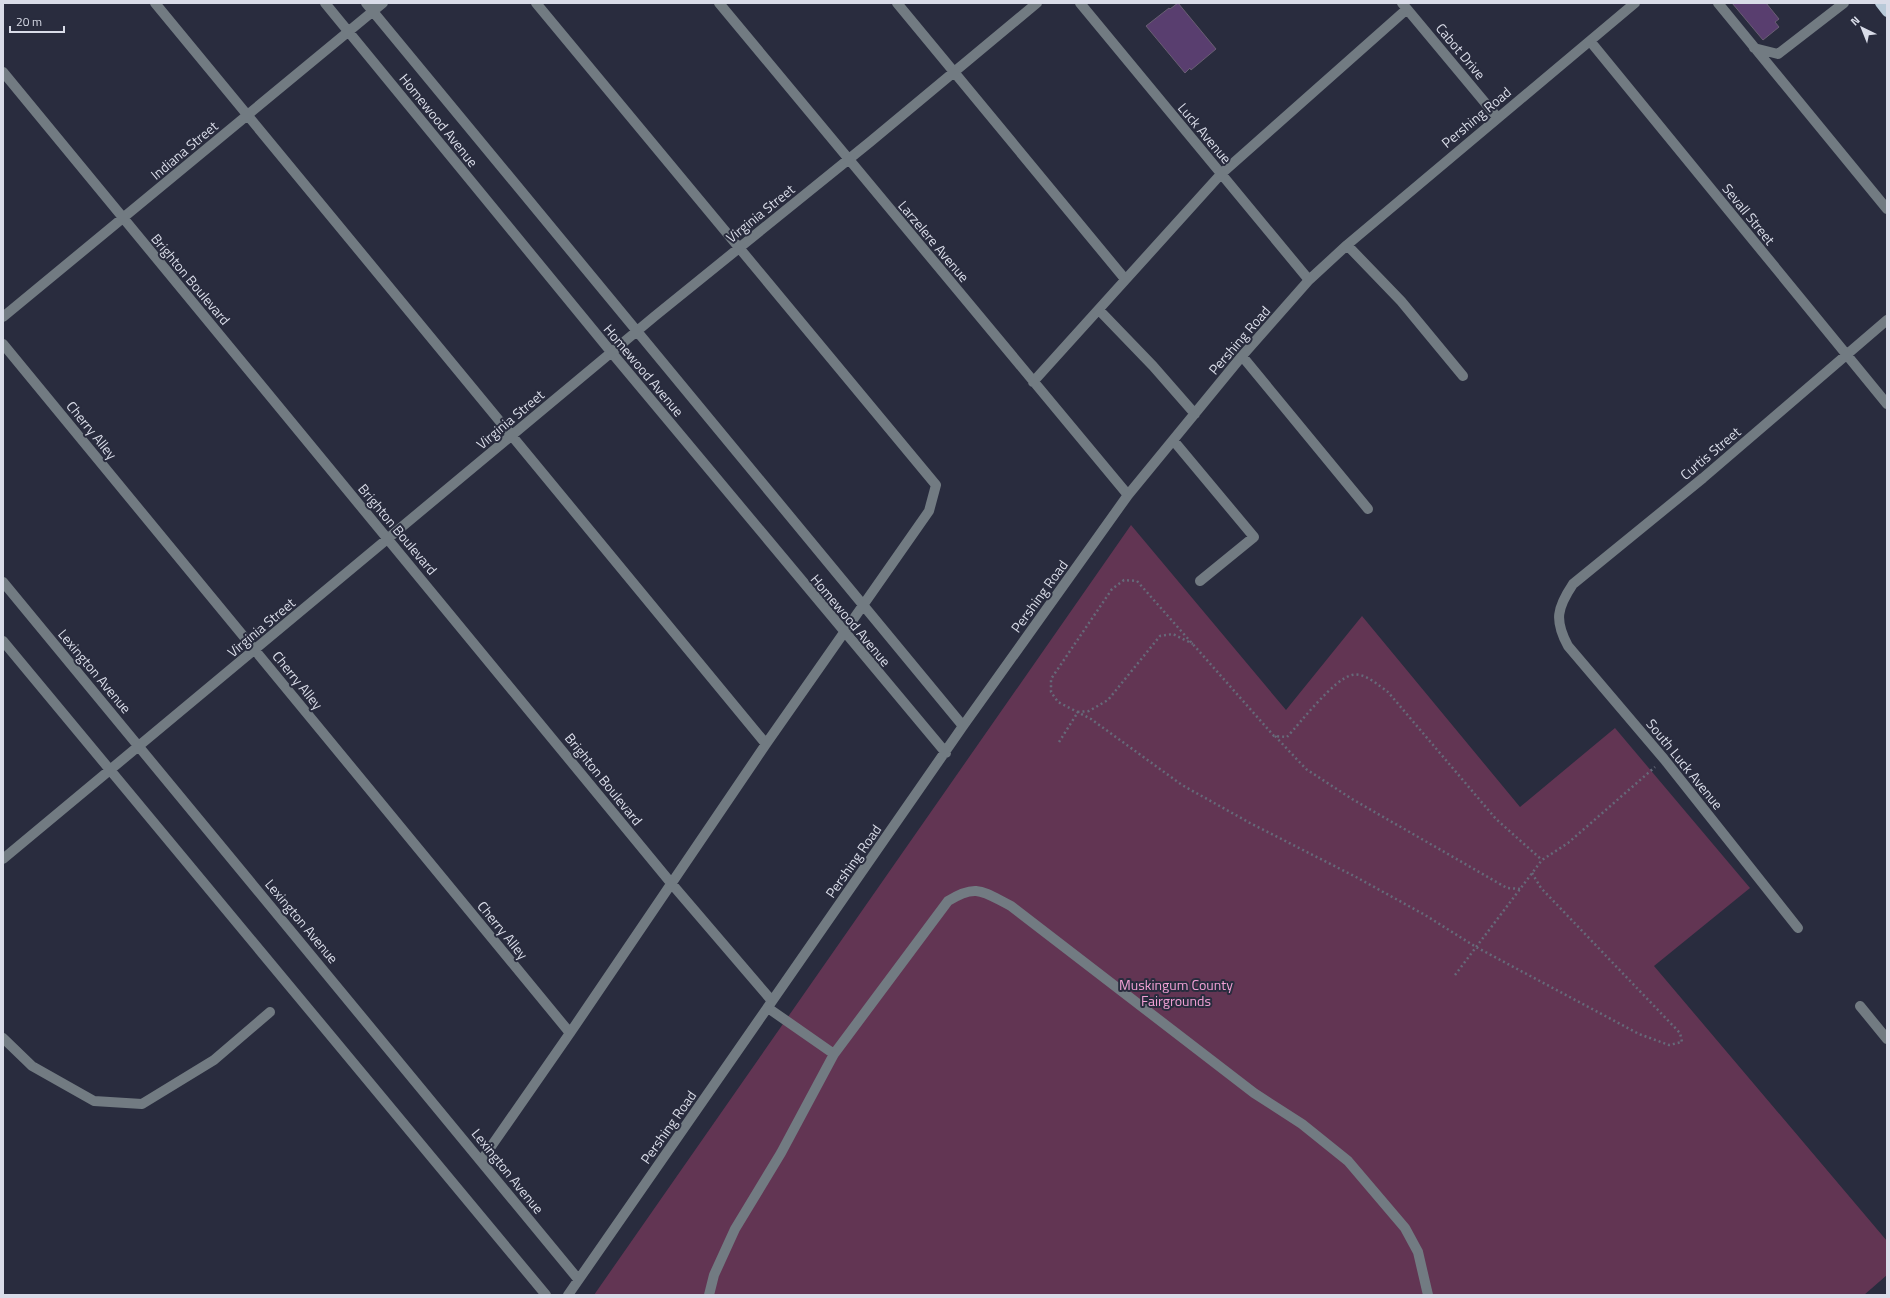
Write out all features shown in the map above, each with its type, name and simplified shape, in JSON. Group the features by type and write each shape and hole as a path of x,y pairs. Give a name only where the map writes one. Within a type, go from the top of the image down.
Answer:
{"main road":[{"path":"1880,3 1887,12"}],"street":[{"path":"155,3 766,744"},
{"name":"Homewood Avenue","path":"325,3 612,353 845,634 946,753"},
{"name":"Homewood Avenue","path":"366,3 963,726"},
{"name":"Indiana Street","path":"3,317 383,3"},
{"path":"481,1161 570,1034 766,744 845,634 863,605 929,511 936,485 536,3"},
{"name":"Larzelere Avenue","path":"719,3 1128,495"},
{"path":"897,3 1125,279"},
{"name":"Virginia Street","path":"3,859 638,331 1037,3"},
{"name":"Luck Avenue","path":"1080,3 1309,280"},
{"name":"Pershing Road","path":"568,1295 946,753 963,726 1128,495 1242,356 1309,280 1347,245 1636,3"},
{"path":"1718,3 1887,209"},
{"path":"1754,48 1778,54 1844,3"},
{"path":"1033,382 1221,174 1404,6"},
{"name":"Cabot Drive","path":"1404,6 1498,117"},
{"name":"Sevall Street","path":"1590,41 1887,404"},
{"name":"Brighton Boulevard","path":"3,72 770,1005 834,1054"},
{"path":"1347,245 1401,301 1464,376"},
{"path":"1099,310 1153,366 1195,414"},
{"name":"Curtis Street","path":"1558,613 1563,598 1573,584 1702,478 1887,320"},
{"name":"Cherry Alley","path":"3,344 570,1034"},
{"path":"1242,356 1368,509"},
{"path":"1173,440 1254,537 1200,581"},
{"name":"Lexington Avenue","path":"3,582 140,746 578,1279"},
{"name":"South Luck Avenue","path":"1558,613 1560,631 1568,646 1664,759 1798,928"},
{"path":"3,641 546,1295"},
{"path":"709,1295 714,1274 735,1230 781,1153 834,1054 948,901 963,892 978,890 1011,906 1254,1093 1302,1124 1348,1161 1405,1228 1418,1252 1428,1295"},
{"path":"1860,1006 1887,1039"},
{"path":"3,1038 32,1066 94,1101 142,1104 214,1060 270,1012"}],"path":[{"path":"1520,889 1507,888 1352,799 1306,769 1274,736 1137,581 1124,580 1112,589 1050,679 1051,692 1058,702 1091,719 1182,785 1250,823 1356,876 1425,915 1476,947 1639,1034 1669,1045 1682,1042 1680,1033 1541,888 1532,873"},
{"path":"1078,712 1089,711 1108,700 1160,636 1173,634 1195,646"},
{"path":"1274,736 1287,737 1335,685 1353,674 1366,677 1388,692 1496,819 1542,860"},
{"path":"1059,742 1078,712"},
{"path":"1455,975 1542,860 1568,843 1664,759"}],"green space":[{"name":"Muskingum County Fairgrounds","path":"1131,525 1286,710 1362,616 1520,807 1615,728 1750,888 1654,966 1887,1241 1887,1275 1864,1295 594,1295"}],"building":[{"path":"1178,3 1216,49 1191,70 1190,68 1185,73 1146,26"},
{"path":"1732,3 1766,3 1779,19 1775,22 1779,27 1763,40"}]}
